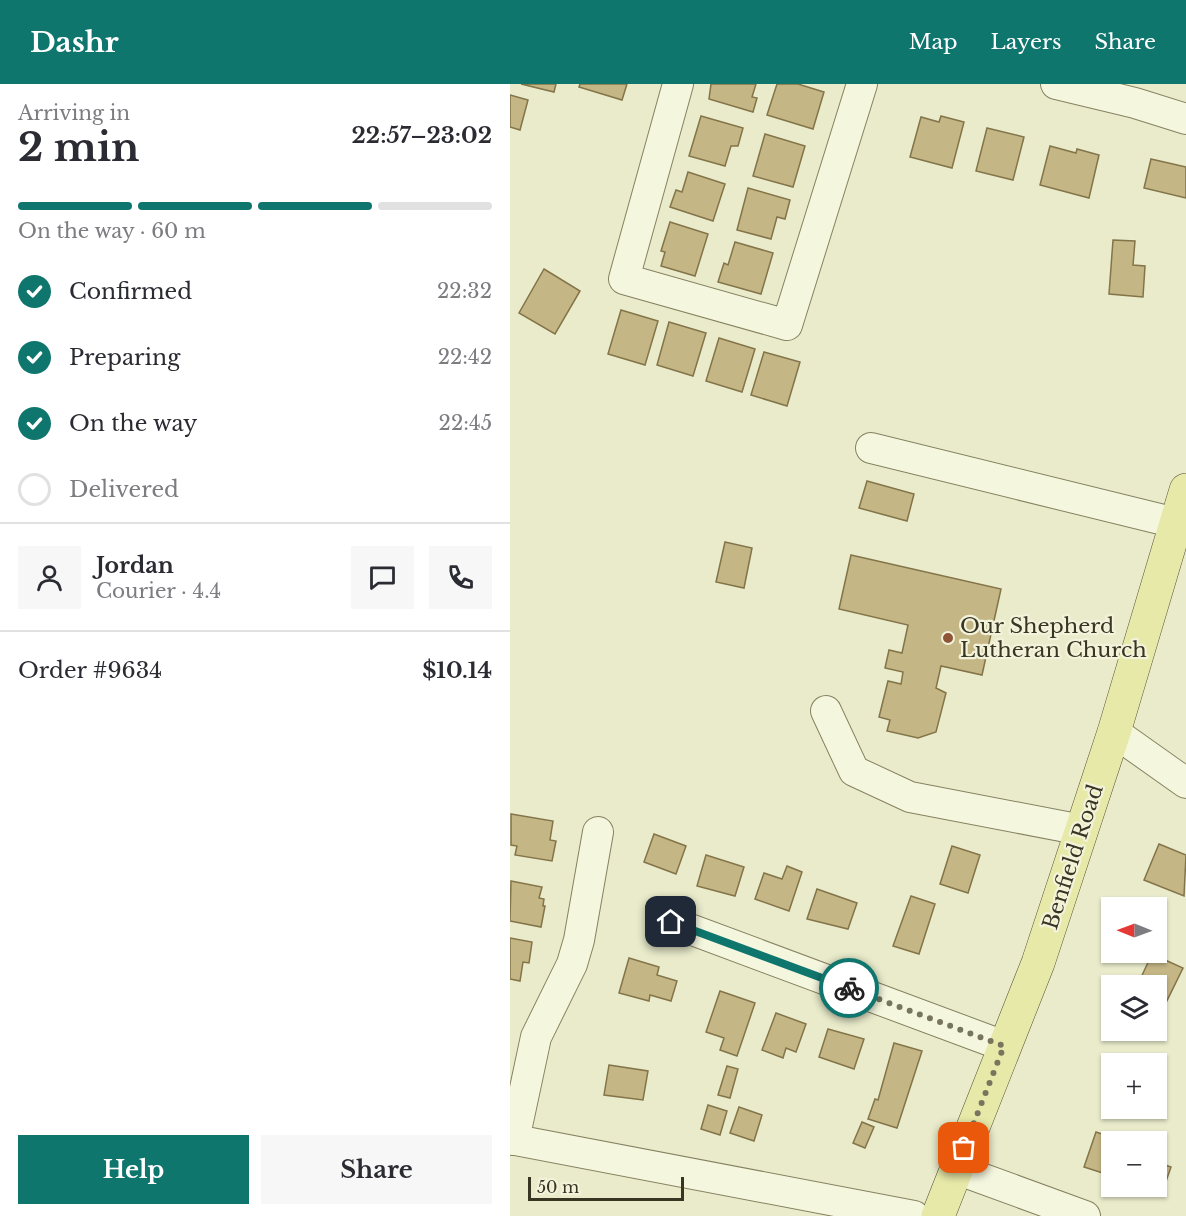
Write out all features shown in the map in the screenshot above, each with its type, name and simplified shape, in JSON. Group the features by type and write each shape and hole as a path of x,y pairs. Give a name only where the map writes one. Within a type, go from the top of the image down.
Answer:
{"main road":[{"name":"Benfield Road","path":"938,1216 1038,963 1178,533 1186,490"}],"street":[{"path":"678,84 624,279 787,325 862,84"},
{"path":"1056,84 1135,103 1186,119"},
{"path":"871,448 1178,533"},
{"path":"826,711 854,771 901,793 948,806 1082,830"},
{"path":"1114,732 1186,783"},
{"path":"598,832 576,950 572,964 536,1038 512,1140 915,1216"},
{"path":"671,922 1004,1046"},
{"path":"956,1169 1085,1216"}],"building":[{"path":"521,84 556,84 554,92"},
{"path":"580,84 627,84 622,100 579,87"},
{"path":"711,84 756,84 752,97 757,98 753,112 709,99"},
{"path":"777,84 798,84 824,92 813,129 767,115"},
{"path":"510,95 528,100 520,130 510,127"},
{"path":"701,116 743,128 738,146 731,146 725,166 689,156"},
{"path":"941,116 964,122 952,168 910,157 921,117 939,122"},
{"path":"987,128 1024,137 1013,180 976,171"},
{"path":"765,134 805,146 793,187 753,176"},
{"path":"1050,146 1076,153 1077,149 1099,155 1089,198 1040,185"},
{"path":"1151,159 1186,167 1186,198 1144,188"},
{"path":"688,172 725,184 713,221 670,207 676,190 682,192"},
{"path":"748,188 790,200 785,219 777,217 771,239 737,230"},
{"path":"670,222 708,234 695,276 661,266 665,252 661,251"},
{"path":"1113,240 1135,241 1133,265 1145,266 1143,297 1109,294"},
{"path":"735,242 773,253 761,294 718,282 724,263 728,265"},
{"path":"544,269 580,291 555,334 519,313"},
{"path":"621,310 658,321 645,365 608,354"},
{"path":"669,322 706,333 693,376 657,365"},
{"path":"719,338 755,349 742,392 706,381"},
{"path":"764,352 800,362 787,406 751,395"},
{"path":"867,481 914,494 907,521 859,508"},
{"path":"725,542 752,548 744,588 716,582"},
{"name":"Our Shepherd Lutheran Church","path":"851,555 1001,589 982,675 941,666 936,688 946,693 936,732 918,738 887,731 890,720 879,717 888,681 901,684 903,672 885,668 889,650 902,653 908,625 839,609"},
{"path":"511,814 553,821 550,840 556,841 552,861 515,855 517,846 511,845"},
{"path":"654,834 686,846 676,874 644,862"},
{"path":"1159,844 1186,855 1184,896 1144,880"},
{"path":"952,846 980,855 968,893 940,884"},
{"path":"706,855 744,867 735,896 697,886"},
{"path":"787,866 802,872 789,911 755,899 764,873 782,879"},
{"path":"511,881 542,887 539,898 544,899 543,906 545,906 541,927 510,921"},
{"path":"817,889 857,903 848,929 807,919"},
{"path":"911,896 935,904 919,954 893,946"},
{"path":"510,938 532,942 529,963 523,962 520,981 510,979"},
{"path":"629,958 659,967 657,975 677,981 671,1001 650,995 649,1001 619,993"},
{"path":"1167,961 1183,968 1167,1001 1167,975 1142,975 1148,963 1167,963"},
{"path":"720,991 755,1003 737,1056 720,1050 724,1038 706,1032"},
{"path":"776,1013 806,1024 796,1052 786,1048 783,1058 762,1050"},
{"path":"828,1029 864,1039 854,1069 819,1057"},
{"path":"894,1043 922,1051 897,1128 868,1119 875,1099 878,1100"},
{"path":"609,1065 648,1071 643,1100 604,1095"},
{"path":"727,1066 738,1069 730,1098 718,1095"},
{"path":"708,1105 727,1111 720,1135 701,1129"},
{"path":"739,1107 762,1115 754,1141 730,1133"},
{"path":"862,1122 874,1127 865,1148 853,1143"},
{"path":"1096,1132 1101,1134 1101,1172 1084,1167"},
{"path":"1167,1166 1171,1167 1167,1178"}],"way so far":[{"path":"849,988 1004,1046 964,1148"}],"place":[{"name":"Our Shepherd Lutheran Church","path":"948,638"}],"route":[{"path":"671,922 849,988"}]}
